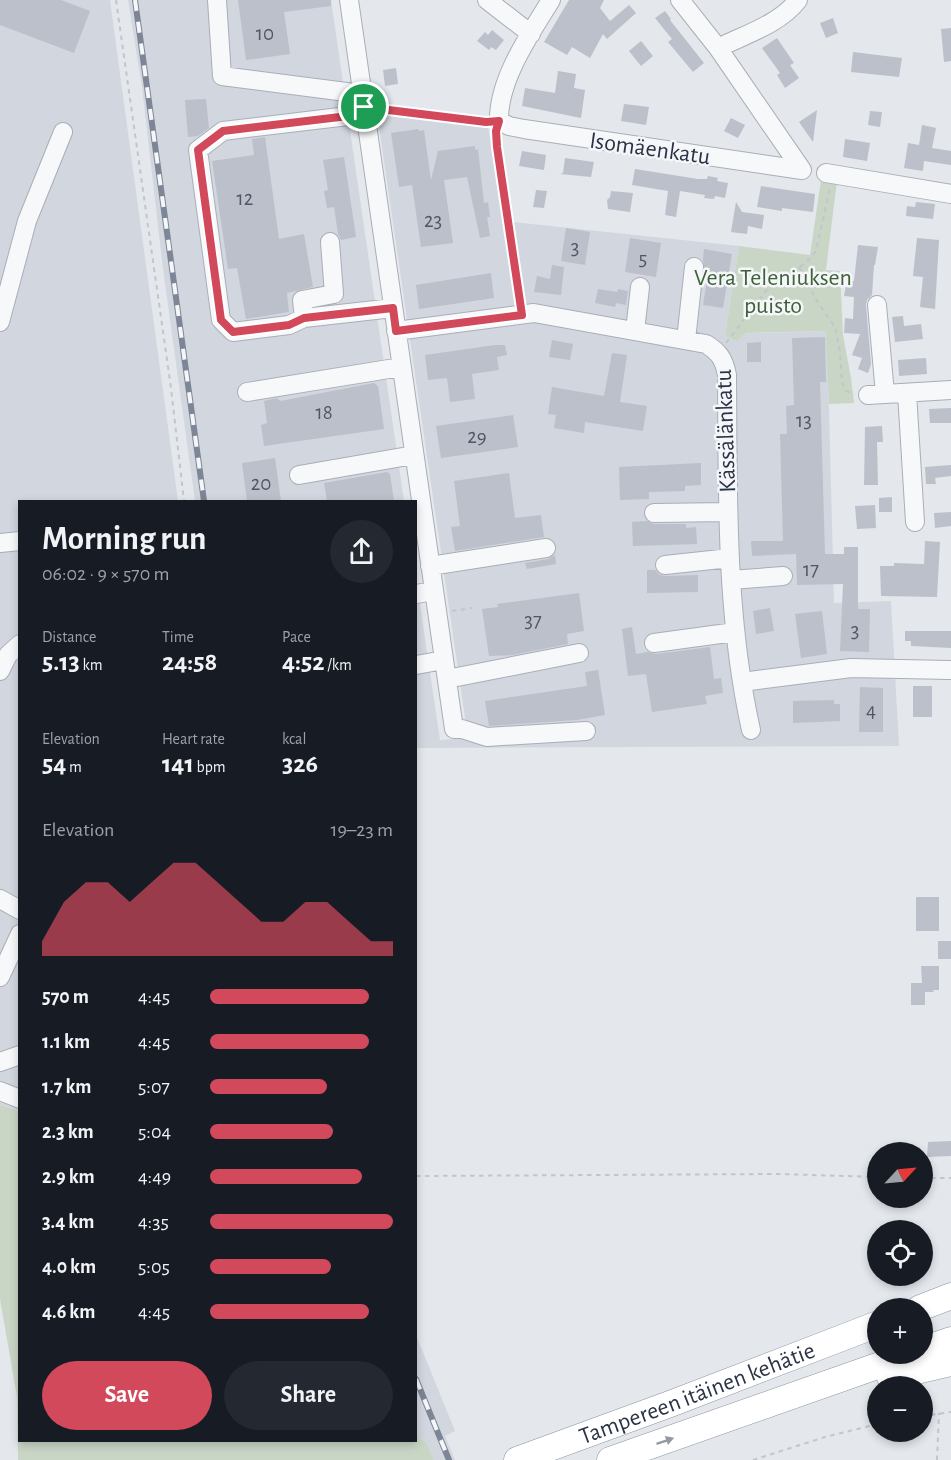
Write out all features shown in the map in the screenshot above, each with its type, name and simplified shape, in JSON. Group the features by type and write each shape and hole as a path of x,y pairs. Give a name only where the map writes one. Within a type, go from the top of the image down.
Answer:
{"highway":[{"path":"933,1303 951,1296"},
{"name":"Tampereen itäinen kehätie","path":"517,1460 867,1328"},
{"path":"933,1346 951,1340"},
{"path":"792,1397 951,1363"},
{"name":"Tampereen itäinen kehätie","path":"610,1460 884,1364"}],"street":[{"path":"217,0 222,76 364,105"},
{"path":"349,0 454,729 462,729 487,737 586,731"},
{"path":"487,0 531,34"},
{"path":"499,121 502,94 513,68 551,0"},
{"path":"680,0 718,48 780,17 798,0"},
{"name":"Isomäenkatu","path":"499,121 524,129 802,170 718,48"},
{"path":"364,105 223,131 198,150 221,320 233,332 289,325 304,318 393,308"},
{"path":"0,322 27,222 63,132"},
{"path":"829,174 951,194"},
{"path":"304,318 302,300 334,294 330,242"},
{"path":"686,340 694,267"},
{"path":"635,331 640,287"},
{"path":"877,305 876,394 951,390"},
{"name":"Kässälänkatu","path":"396,331 534,313 706,344 718,352 725,361 727,375 728,512 735,632 751,730"},
{"path":"247,392 401,367"},
{"path":"908,393 915,522"},
{"path":"299,475 414,455"},
{"path":"654,513 728,512"},
{"path":"0,543 18,541"},
{"path":"430,566 546,548"},
{"path":"665,565 730,558"},
{"path":"731,580 783,576"},
{"path":"417,594 434,591"},
{"path":"654,643 735,632"},
{"path":"0,671 8,655 18,646"},
{"path":"447,680 579,653"},
{"path":"417,665 444,660"},
{"path":"742,682 851,668 950,670"},
{"path":"0,899 18,909"},
{"path":"0,977 18,938"},
{"path":"0,1062 18,1056"},
{"path":"0,1091 18,1098"}],"path":[{"path":"116,0 171,388 184,500"},
{"path":"364,105 486,122 499,121 496,131 497,147 522,315"},
{"path":"718,352 773,282 806,263 816,251 829,174"},
{"path":"800,267 817,301 835,327 840,351 842,382 846,391 856,395 876,394"},
{"path":"446,612 472,608"},
{"path":"417,1176 779,1174 867,1177"},
{"path":"933,1178 951,1178"},
{"path":"933,1414 951,1412"},
{"path":"937,1460 939,1413"},
{"path":"753,1460 825,1437 867,1427"}],"shaded area":[{"path":"0,0 110,0 178,500 18,500 18,1111 0,1105"},
{"path":"128,0 331,0 404,500 195,500 163,269 142,87"},
{"path":"377,113 488,126 503,221 739,246 725,334 827,331 834,603 891,601 899,746 417,748 417,584 440,740 468,738"},
{"path":"417,1337 455,1431 445,1436 455,1460 434,1460 426,1442 417,1437"}],"green space":[{"name":"Vera Teleniuksen puisto","path":"821,180 837,181 826,270 840,271 843,335 854,403 829,404 826,331 746,333 737,341 725,335 739,246 810,255"},
{"path":"0,1105 18,1111 18,1442 417,1442 417,1437 426,1442 434,1460 18,1460 17,1397 0,1299"}],"building":[{"path":"0,0 61,0 90,11 74,53 0,25"},
{"path":"238,0 331,0 331,6 284,12 290,54 246,60"},
{"path":"569,0 604,0 600,8 610,21 629,5 636,13 607,39 603,34 590,58 572,47 567,55 544,42"},
{"path":"665,11 704,63 693,72 668,42 672,39 655,18"},
{"path":"833,18 838,33 826,38 820,23"},
{"path":"951,28 951,61 944,62 941,29"},
{"path":"492,30 504,40 496,50 491,47 489,50 477,41 485,32 488,35"},
{"path":"777,38 794,63 790,65 799,78 785,88 777,75 780,73 762,48"},
{"path":"641,41 653,56 641,66 629,51"},
{"path":"853,52 902,58 899,77 851,72"},
{"path":"396,68 398,84 385,86 383,70"},
{"path":"558,71 576,74 574,88 585,90 581,118 522,106 525,88 555,93"},
{"path":"206,99 209,128 198,136 188,137 185,100"},
{"path":"624,104 649,107 646,125 621,121"},
{"path":"817,110 813,142 799,122"},
{"path":"870,111 882,112 880,127 868,125"},
{"path":"731,118 745,125 738,138 724,131"},
{"path":"922,125 936,128 932,148 951,151 951,165 924,161 923,171 904,168 908,143 919,145"},
{"path":"418,129 419,131 424,130 431,180 438,151 475,146 475,150 478,149 484,203 488,202 490,217 487,217 490,236 480,238 467,177 444,180 453,243 421,247 412,185 399,187 391,133"},
{"path":"265,137 279,239 304,234 313,287 287,293 289,312 246,319 237,268 228,269 212,161 254,155 252,139"},
{"path":"845,139 870,143 867,161 843,157"},
{"path":"522,151 546,155 544,170 519,166"},
{"path":"344,157 356,237 341,240 334,207 327,208 324,191 328,190 323,160"},
{"path":"565,158 594,162 591,177 560,174 563,173"},
{"path":"635,169 698,179 707,179 708,176 718,178 717,181 728,183 725,198 715,196 714,199 704,198 705,195 680,191 676,217 665,215 668,191 632,185"},
{"path":"761,186 815,194 813,212 757,207"},
{"path":"536,190 547,191 544,208 533,207"},
{"path":"611,191 633,193 630,212 608,209 607,200"},
{"path":"736,202 742,212 764,215 762,229 748,226 747,234 731,232"},
{"path":"916,202 935,204 933,219 906,216 907,206 915,207"},
{"path":"566,228 590,232 585,265 561,261"},
{"path":"630,238 661,243 656,277 625,272"},
{"path":"917,238 939,240 935,309 920,307 923,277 913,276"},
{"path":"858,245 878,247 872,295 866,305 871,364 868,373 858,369 862,358 852,355 860,334 844,333 845,318 853,319 854,297 844,296 847,280 854,281"},
{"path":"704,249 732,254 723,308 703,305 708,274 705,273"},
{"path":"552,265 564,267 561,295 534,292 537,276 550,279"},
{"path":"491,273 494,298 419,309 416,285"},
{"path":"598,289 628,291 626,305 616,303 615,307 595,303"},
{"path":"903,316 904,326 921,324 923,339 895,342 892,317"},
{"path":"825,337 826,382 820,382 825,554 844,554 844,547 858,547 858,609 870,609 869,652 840,651 843,584 797,585 796,554 752,556 751,541 783,541 780,434 787,434 786,406 794,405 792,338"},
{"path":"552,340 573,344 570,360 549,357"},
{"path":"761,342 761,362 747,362 747,343"},
{"path":"505,345 507,355 497,357 499,370 472,374 475,399 450,402 447,378 428,380 425,355"},
{"path":"612,353 627,355 620,402 647,406 643,431 585,422 584,433 554,428 556,415 548,414 552,387 604,396"},
{"path":"926,358 927,374 899,376 898,360"},
{"path":"374,383 378,386 384,429 264,446 261,425 267,423 264,401 277,398 280,401"},
{"path":"951,408 951,423 930,423 929,409"},
{"path":"513,415 518,447 441,458 436,426"},
{"path":"882,426 883,442 877,442 878,485 864,485 865,427"},
{"path":"275,458 281,500 247,500 242,463"},
{"path":"701,463 701,485 685,486 685,491 649,492 649,499 620,500 619,467"},
{"path":"951,465 951,476 935,478 936,484 926,484 925,467"},
{"path":"387,472 390,474 394,500 327,500 324,483"},
{"path":"509,473 515,518 541,515 544,537 455,551 451,527 460,526 454,481"},
{"path":"892,497 892,512 879,512 879,498"},
{"path":"875,505 876,528 857,529 855,506"},
{"path":"951,512 951,526 935,528 934,513"},
{"path":"647,521 654,524 686,524 686,528 696,527 697,544 633,546 632,522"},
{"path":"925,541 940,542 937,597 881,596 880,566 894,566 894,563 924,564"},
{"path":"555,555 556,564 527,569 525,563 548,559"},
{"path":"647,570 655,570 660,575 666,576 698,575 698,592 647,593"},
{"path":"579,593 584,631 567,634 568,644 513,655 489,656 482,609 498,607 497,604"},
{"path":"770,608 774,631 756,634 753,611"},
{"path":"822,611 827,654 801,658 795,614"},
{"path":"632,627 636,654 648,652 656,654 710,647 714,679 721,678 723,693 705,696 707,704 652,712 646,674 628,676 622,629"},
{"path":"905,631 951,631 951,648 911,646 911,641 905,641"},
{"path":"598,670 605,715 577,720 489,726 485,701 587,686 585,672"},
{"path":"913,686 932,686 932,717 913,717"},
{"path":"860,687 883,688 883,732 859,732"},
{"path":"834,700 834,704 840,704 840,721 793,723 793,701"},
{"path":"916,897 939,897 939,931 916,931"},
{"path":"938,941 951,941 951,959 938,959"},
{"path":"921,966 939,966 939,990 925,992 925,1005 911,1005 911,983 922,983"},
{"path":"951,1141 951,1156 933,1157 933,1142 928,1142"}],"railway":[{"path":"135,0 204,500"},
{"path":"417,1381 449,1460"}],"route":[{"path":"364,107 486,122 499,121 496,131 497,147 522,315 396,331 393,308 304,318 289,325 233,332 221,320 198,150 223,131 365,114 364,107"}]}
